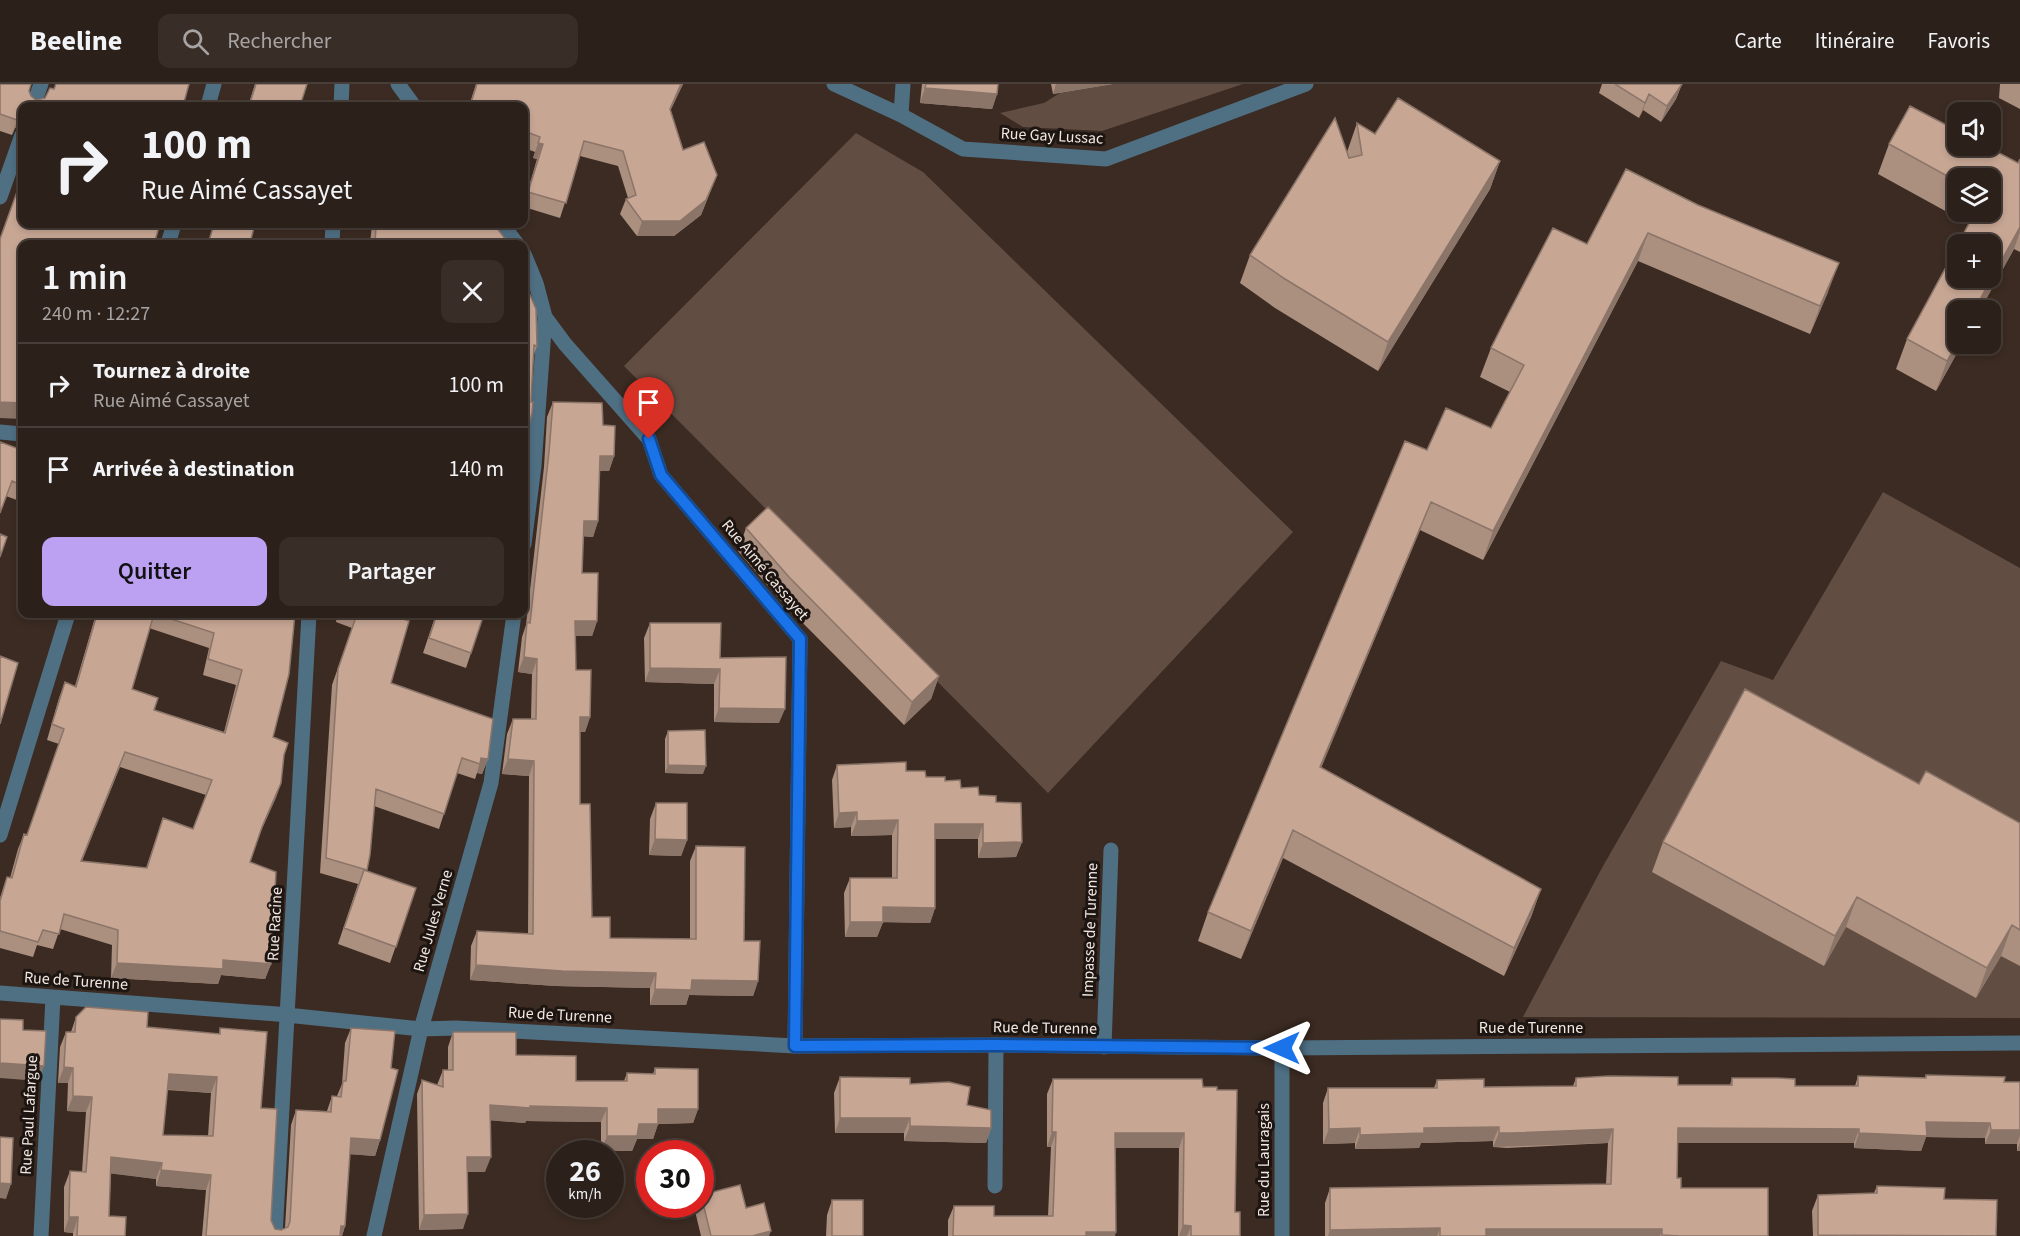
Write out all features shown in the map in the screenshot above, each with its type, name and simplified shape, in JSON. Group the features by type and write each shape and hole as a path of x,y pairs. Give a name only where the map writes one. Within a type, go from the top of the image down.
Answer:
{"street":[{"path":"34,102 41,84"},
{"path":"209,102 214,84"},
{"path":"341,102 342,84"},
{"path":"398,84 411,102"},
{"name":"Rue Gay Lussac","path":"834,84 901,115 963,149 1106,159 1306,84"},
{"path":"901,115 903,84"},
{"path":"0,197 18,146"},
{"path":"528,264 545,317 528,481"},
{"name":"Rue Aimé Cassayet","path":"545,317 565,344 649,439 661,475 800,639 795,1046"},
{"path":"0,432 18,434"},
{"path":"0,835 67,618"},
{"name":"Rue Racine","path":"275,1236 309,618"},
{"name":"Rue Jules Verne","path":"374,1236 421,1029 491,783 513,618"},
{"name":"Impasse de Turenne","path":"1104,1047 1111,850"},
{"name":"Rue de Turenne","path":"0,993 288,1015 421,1029 456,1028 795,1046 996,1045 1282,1048 2020,1042"},
{"name":"Rue Paul Lafargue","path":"40,1236 53,997"},
{"path":"995,1186 996,1045"},
{"name":"Rue du Lauragais","path":"1282,1048 1282,1236"}],"shaded area":[{"path":"1113,84 1243,84 1102,131 1023,127 1000,113 1044,103 1060,93"},
{"path":"856,133 923,172 1293,532 1048,793 624,366"},
{"path":"1883,492 2020,568 2020,1018 1523,1017 1603,866 1721,661 1773,680"}],"building":[{"path":"0,84 31,84 29,91 36,100 45,98 50,88 54,89 56,84 189,84 184,102 18,102 17,120 0,114"},
{"path":"256,84 307,84 301,102 250,102"},
{"path":"477,84 681,84 670,109 683,150 704,142 717,175 706,200 680,221 642,221 626,199 636,195 623,151 584,141 566,203 528,192 543,144 538,143 540,137 528,132 528,102 471,102"},
{"path":"926,84 998,84 997,94 925,88"},
{"path":"1615,84 1682,84 1667,106 1649,94 1645,103"},
{"path":"1398,98 1500,161 1388,342 1250,255 1335,118 1349,158 1362,155 1357,123 1375,134"},
{"path":"1910,106 1947,125 1947,156 2001,156 2001,154 2018,163 2020,159 2020,227 2001,261 2001,234 1963,234 1970,222 2001,222 2001,168 1947,168 1947,176 1889,144"},
{"path":"1626,169 1698,205 1839,263 1820,306 1648,233 1493,531 1431,502 1320,767 1541,889 1514,948 1293,830 1251,931 1208,912 1405,441 1427,450 1446,408 1491,428 1524,365 1491,348 1507,316 1553,228 1587,244"},
{"path":"18,189 18,228 159,228 155,240 18,240 18,403 0,402 0,239"},
{"path":"213,228 254,228 251,239 254,240 209,240"},
{"path":"376,228 497,228 506,240 375,240"},
{"path":"1947,265 1947,288 1986,288 1980,300 1947,300 1947,354 1951,354 1947,361 1907,339"},
{"path":"528,290 536,309 537,346 534,345 532,413 528,428"},
{"path":"553,402 602,403 603,425 615,426 614,456 600,456 598,521 584,521 582,573 598,573 597,621 575,621 576,670 591,670 590,717 580,717 580,804 590,804 592,917 610,917 610,938 696,939 696,846 745,847 744,941 760,941 758,981 692,980 691,990 655,989 656,973 562,971 476,965 477,931 533,934 534,761 508,759 513,719 536,719 537,659 524,657 527,622 530,623"},
{"path":"0,442 18,449 18,483 12,481 0,513"},
{"path":"768,507 939,676 912,702 789,577 746,528"},
{"path":"0,534 7,537 0,557"},
{"path":"96,618 153,618 132,689 158,698 154,710 225,733 242,670 208,659 214,633 168,618 295,618 289,674 273,737 288,743 284,755 281,783 250,862 276,872 271,964 223,960 223,969 117,963 118,930 64,914 59,934 43,930 38,942 0,931 0,901 7,877 12,878 24,834 27,835 64,729 52,724 65,682 76,687","holes":["125,752 212,780 193,829 163,818 147,868 81,861"]},
{"path":"356,618 400,618 409,621 391,683 493,719 488,759 481,758 480,764 462,758 444,814 376,789 367,870 326,858 338,669"},
{"path":"436,618 483,618 471,653 429,638"},
{"path":"650,623 721,623 720,658 786,657 785,709 719,708 720,669 650,668"},
{"path":"0,656 18,663 0,724"},
{"path":"1745,689 1919,784 1926,771 2020,823 2020,930 2012,925 1987,968 1857,897 1835,936 1663,842"},
{"path":"705,730 706,766 668,765 668,731"},
{"path":"906,762 906,771 925,771 926,777 945,777 945,781 960,780 961,788 978,787 979,795 996,796 996,802 1021,803 1022,842 983,843 983,824 935,824 935,908 883,907 883,922 850,922 850,878 897,878 898,820 857,821 857,812 839,813 837,765"},
{"path":"656,803 687,803 687,840 655,839"},
{"path":"364,870 416,888 396,947 344,928"},
{"path":"86,1007 148,1012 147,1027 220,1034 220,1028 267,1032 261,1108 277,1109 271,1220 275,1229 281,1230 288,1227 290,1221 296,1110 331,1112 332,1096 341,1097 343,1081 346,1081 351,1028 395,1031 391,1068 398,1070 380,1140 351,1138 345,1226 341,1226 340,1236 206,1236 211,1175 161,1170 162,1163 111,1157 109,1216 126,1217 125,1236 77,1236 78,1217 69,1217 70,1171 86,1172 92,1097 73,1096 73,1068 64,1067 66,1032 75,1032 76,1017","holes":["169,1074 217,1077 213,1136 163,1135"]},
{"path":"0,1019 23,1020 23,1030 46,1031 44,1066 0,1063"},
{"path":"453,1032 516,1032 516,1055 576,1056 576,1081 627,1081 627,1073 655,1074 655,1068 698,1069 698,1109 658,1109 658,1124 639,1124 637,1136 607,1136 607,1108 530,1106 530,1108 490,1105 491,1157 467,1157 468,1214 424,1215 422,1080 443,1087 443,1070 453,1070"},
{"path":"1926,1075 2005,1077 2004,1082 2020,1082 2020,1130 1991,1130 1990,1123 1926,1122 1927,1136 1859,1133 1859,1129 1678,1128 1677,1178 1681,1178 1681,1188 1768,1188 1768,1236 1662,1235 1662,1229 1486,1229 1486,1236 1440,1236 1440,1228 1330,1230 1330,1188 1611,1184 1613,1129 1499,1133 1499,1127 1424,1128 1424,1133 1360,1135 1360,1128 1329,1129 1328,1088 1437,1088 1437,1080 1484,1079 1484,1087 1576,1086 1576,1078 1609,1076 1678,1077 1678,1085 1732,1085 1732,1078 1777,1078 1795,1079 1795,1086 1858,1086 1858,1076 1926,1078"},
{"path":"840,1077 910,1078 910,1084 949,1082 970,1087 967,1105 991,1110 991,1128 910,1126 910,1118 840,1118"},
{"path":"1053,1079 1202,1079 1203,1087 1237,1090 1235,1212 1240,1212 1240,1236 1191,1236 1191,1226 1183,1225 1184,1133 1115,1133 1116,1232 1086,1232 1086,1236 953,1236 954,1206 994,1206 994,1216 1053,1216 1056,1132 1052,1132"},
{"path":"0,1137 13,1138 11,1184 0,1183"},
{"path":"740,1185 746,1208 764,1203 771,1231 752,1236 711,1236 707,1218 714,1218 714,1192"},
{"path":"1877,1186 1945,1188 1944,1199 1997,1200 1996,1236 1818,1235 1818,1195 1877,1193"},
{"path":"832,1200 863,1200 863,1236 832,1236"}],"route":[{"path":"649,439 661,475 800,639 795,1046 996,1045 1282,1048"}]}
